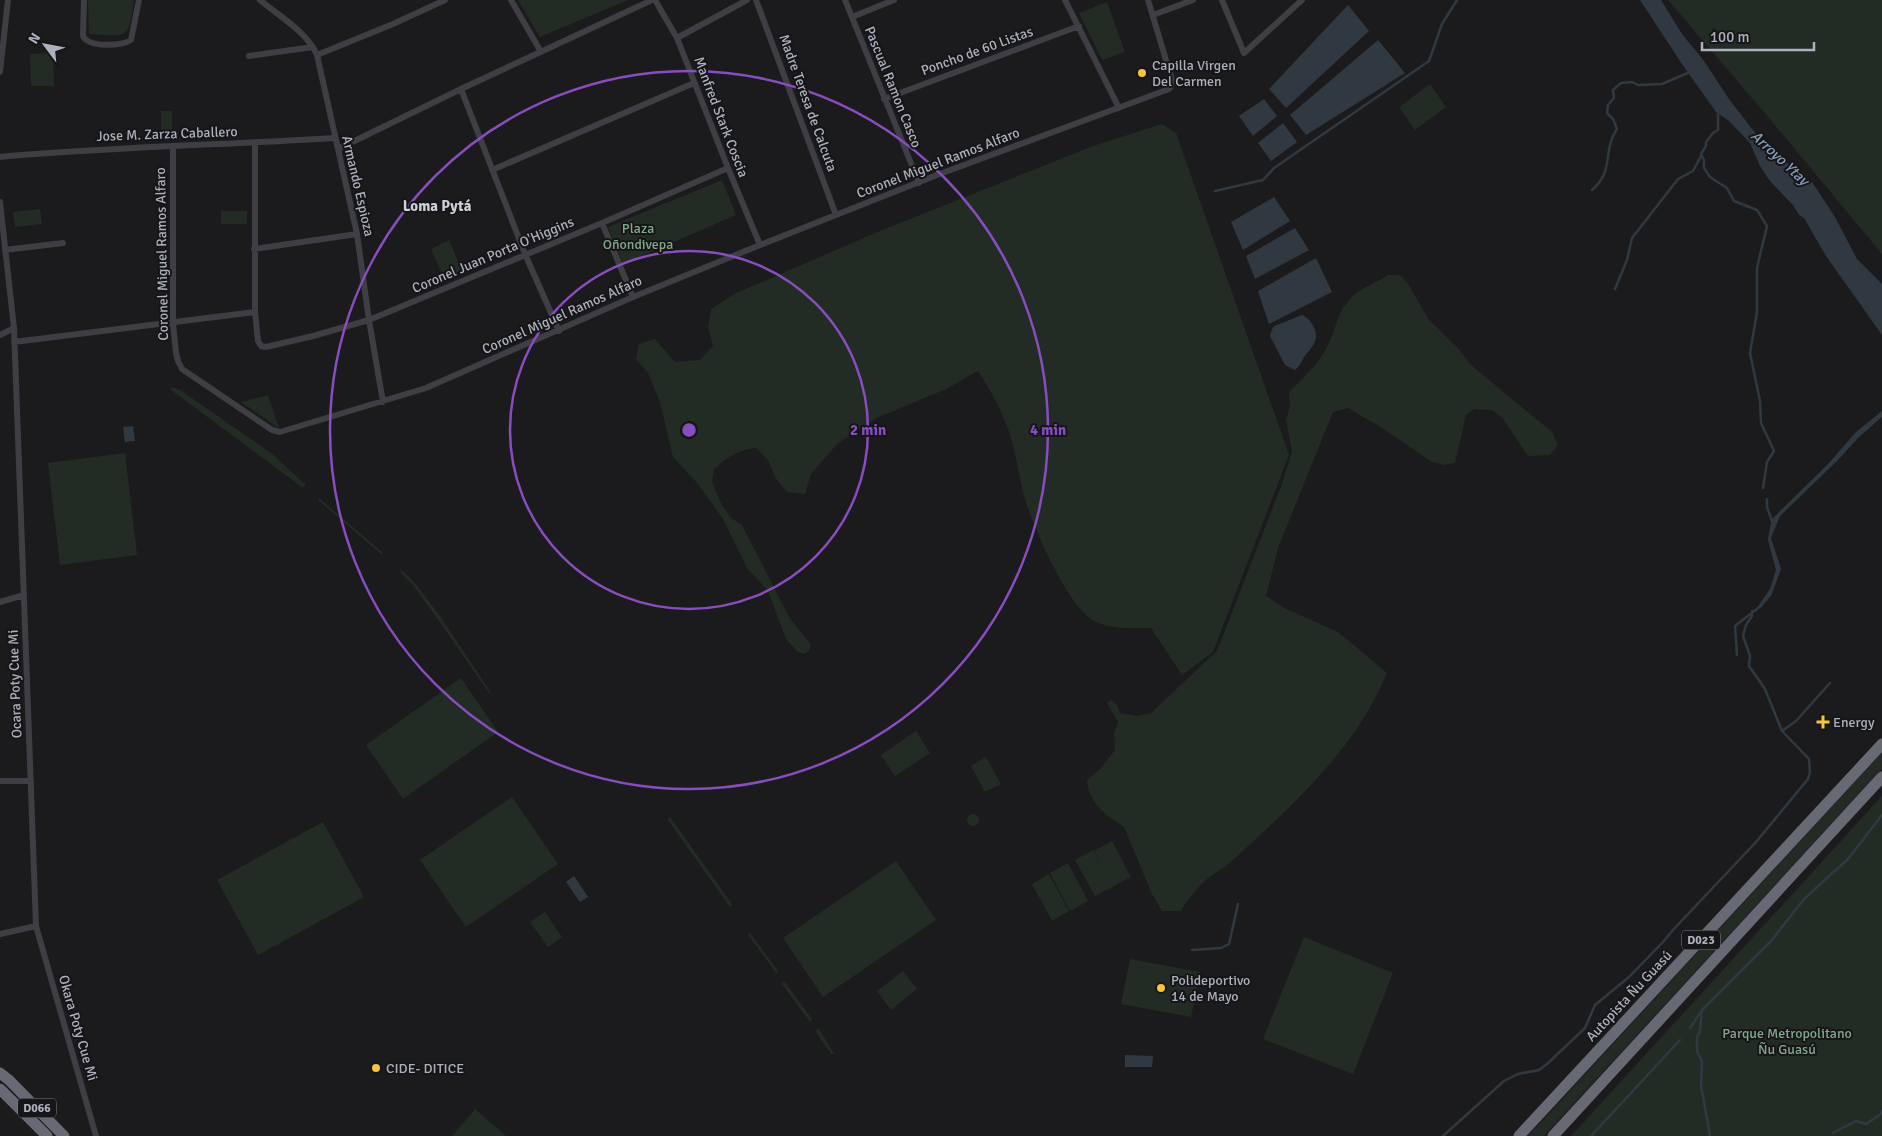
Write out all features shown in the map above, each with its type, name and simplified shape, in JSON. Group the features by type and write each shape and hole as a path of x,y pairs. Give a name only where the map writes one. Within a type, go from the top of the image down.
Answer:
{"highway":[{"name":"Autopista Ñu Guasú","path":"1519,1136 1882,744"},
{"name":"D023","path":"1552,1136 1882,777"},
{"name":"D066","path":"3,1075 64,1136"},
{"path":"0,1089 47,1136"},
{"name":"D066","path":"0,1097 40,1136"}],"street":[{"path":"0,72 8,0"},
{"path":"84,0 83,36 88,42 123,44 131,40 139,0"},
{"name":"Armando Espioza","path":"260,0 302,35 313,47 317,55 334,138 357,234 383,402"},
{"path":"317,55 393,24 445,0"},
{"path":"511,0 541,52"},
{"path":"338,149 461,89 654,0"},
{"name":"Manfred Stark Coscia","path":"654,0 678,38 694,83 760,245"},
{"path":"678,38 747,0"},
{"name":"Madre Teresa de Calcuta","path":"756,0 836,214"},
{"name":"Pascual Ramon Casco","path":"845,0 919,183"},
{"path":"852,16 894,0"},
{"path":"1065,0 1119,108"},
{"path":"1148,0 1153,15 1193,0"},
{"path":"1222,0 1244,53 1302,0"},
{"name":"Coronel Miguel Ramos Alfaro","path":"173,146 174,323 176,353 182,369 276,432 280,432 426,388 633,296 836,214 1169,89 1172,80 1153,15"},
{"name":"Poncho de 60 Listas","path":"884,98 1079,26"},
{"path":"248,56 313,47"},
{"path":"492,170 694,83"},
{"path":"461,89 525,254 559,330"},
{"name":"Jose M. Zarza Caballero","path":"0,157 88,150 334,138"},
{"path":"14,342 255,312 255,143"},
{"name":"Coronel Juan Porta O'Higgins","path":"255,312 257,337 262,346 266,347 369,320 602,223 728,168"},
{"name":"Ocara Poty Cue Mi","path":"0,202 14,328 36,926"},
{"path":"602,223 633,296"},
{"path":"254,249 357,234"},
{"path":"5,250 63,243"},
{"path":"0,335 14,328"},
{"path":"0,602 24,595"},
{"path":"0,780 31,781"},
{"path":"0,934 36,926"},
{"name":"Okara Poty Cue Mi","path":"36,926 96,1136"}],"shaded area":[{"path":"1882,752 1882,769 1544,1136 1528,1136"}],"green space":[{"path":"88,0 134,0 128,29 119,35 89,34"},
{"path":"518,0 628,0 540,37"},
{"path":"1668,0 1882,0 1882,254 1764,112"},
{"path":"1107,2 1125,52 1102,60 1079,13"},
{"path":"53,53 54,86 31,86 30,54"},
{"path":"1430,84 1446,107 1415,130 1399,107"},
{"path":"161,111 172,111 172,133 161,133"},
{"path":"1162,124 1176,133 1289,455 1213,652 1182,675 1151,628 1120,628 1105,625 1091,619 1081,610 1060,579 1041,541 1027,506 1008,429 987,385 978,371 946,389 877,418 838,443 811,474 805,494 787,492 775,477 768,460 756,448 743,450 733,455 714,469 712,482 721,503 731,518 742,525 789,617 811,645 809,651 804,654 798,652 786,639 768,591 747,568 723,519 698,484 673,457 660,402 648,373 636,359 639,344 655,339 675,362 700,360 713,346 708,328 711,309 734,294 880,231 1093,146"},
{"name":"Plaza Oñondivepa","path":"722,180 736,215 623,264 608,227"},
{"path":"40,209 42,224 15,227 13,212"},
{"path":"221,211 247,211 247,224 221,224"},
{"path":"449,240 462,271 444,279 431,249"},
{"path":"1388,275 1400,275 1408,284 1429,320 1456,346 1471,365 1552,432 1558,445 1550,455 1528,456 1502,417 1491,410 1474,409 1466,415 1455,463 1444,465 1432,462 1379,426 1348,408 1333,412 1278,548 1266,596 1284,608 1338,632 1387,673 1358,727 1324,771 1266,830 1225,867 1200,886 1181,911 1162,911 1152,894 1124,827 1105,814 1089,792 1087,780 1101,768 1115,750 1114,733 1118,722 1107,703 1111,700 1117,705 1120,713 1137,716 1151,713 1217,651 1282,484 1292,451 1286,420 1290,406 1289,392 1311,370 1324,352 1346,303 1359,291"},
{"path":"170,388 180,390 271,453 305,486 302,487 171,390"},
{"path":"268,395 279,428 241,402"},
{"path":"125,453 137,555 60,565 48,463"},
{"path":"319,498 382,552 382,554 318,500"},
{"path":"402,570 415,583 440,616 491,693 489,693 413,585 400,572"},
{"path":"461,678 498,732 403,799 366,745"},
{"path":"916,731 930,753 895,776 881,755"},
{"path":"1882,753 1882,765 1744,917 1540,1136 1530,1136"},
{"path":"986,757 1001,784 985,792 971,766"},
{"name":"Parque Metropolitano Ñu Guasú","path":"1882,796 1882,1136 1571,1136"},
{"path":"512,797 558,864 466,927 420,860"},
{"path":"971,814 975,814 979,820 975,826 971,826 967,822 967,818"},
{"path":"670,817 732,904 730,907 668,820"},
{"path":"323,822 364,897 258,955 217,880"},
{"path":"1112,841 1131,877 1095,896 1075,860 1093,850 1103,868 1094,851"},
{"path":"896,861 936,920 823,997 783,938"},
{"path":"1068,863 1088,901 1070,911 1050,873"},
{"path":"1049,874 1069,911 1052,921 1032,884"},
{"path":"545,912 562,937 548,947 530,922"},
{"path":"750,933 778,971 777,974 748,935"},
{"path":"1304,937 1393,973 1353,1074 1263,1039"},
{"name":"Polideportivo 14 de Mayo","path":"1130,959 1200,972 1191,1017 1121,1004"},
{"path":"903,971 917,989 891,1010 877,991"},
{"path":"784,981 812,1019 810,1022 782,984"},
{"path":"819,1029 834,1054 831,1054 816,1032"},
{"path":"475,1109 506,1136 452,1136"}],"water":[{"name":"Arroyo Ytay","path":"1640,0 1661,0 1682,34 1704,61 1729,99 1767,147 1812,182 1835,217 1857,259 1882,284 1882,335 1826,256 1804,218 1799,215 1793,205 1769,180 1760,166 1750,143 1729,121 1716,112"},
{"path":"1348,5 1369,31 1286,108 1269,89"},
{"path":"1378,40 1405,73 1306,135 1290,115"},
{"path":"1264,99 1277,116 1253,136 1239,116"},
{"path":"1283,123 1297,142 1271,161 1258,143"},
{"path":"1274,197 1290,221 1243,250 1231,222"},
{"path":"1295,228 1309,250 1255,279 1246,256"},
{"path":"1316,258 1332,292 1269,324 1258,291"},
{"path":"1302,315 1309,319 1312,324 1316,339 1295,370 1285,365 1270,336 1273,327"},
{"path":"1882,411 1882,417 1859,437 1780,516 1771,538 1781,569 1771,596 1761,607 1759,605 1770,589 1776,570 1768,540 1773,518 1829,463 1856,432"},
{"path":"133,426 135,441 125,442 123,427"},
{"path":"574,876 588,897 580,902 566,882"},
{"path":"1125,1055 1153,1056 1152,1067 1125,1067"}],"waterway":[{"path":"1215,191 1263,180 1274,168 1429,61 1442,24 1457,0"},
{"path":"1592,190 1604,175 1610,145 1617,129 1613,119 1607,113 1608,105 1614,98 1613,90 1621,83 1632,82 1638,85 1662,84 1690,72"},
{"path":"1722,112 1718,114 1718,130 1706,142 1706,146 1701,154 1704,160 1704,168 1710,177 1727,188 1734,201 1757,210 1767,226 1757,268 1757,312 1750,353 1760,401 1761,423 1774,451 1767,462 1763,488"},
{"path":"1615,289 1627,260 1632,238 1678,179 1693,171 1701,156"},
{"path":"1767,499 1767,507 1773,524"},
{"path":"1737,655 1735,626 1762,605"},
{"path":"1443,1136 1504,1081 1518,1074 1539,1070 1585,1028 1595,1005 1629,977 1664,941 1756,842 1808,779 1810,772 1809,759 1782,731 1765,689 1749,666 1750,656 1743,636 1746,625 1752,616 1752,611"},
{"path":"1782,731 1796,721 1830,683"},
{"path":"1690,1028 1702,1010 1771,941 1804,899 1848,859 1882,815"},
{"path":"1192,950 1221,948 1229,944 1238,904"},
{"path":"1702,1010 1700,1032 1697,1037 1697,1052 1702,1061 1701,1085 1710,1136"},
{"path":"1591,1136 1680,1040"},
{"path":"1833,1133 1856,1121 1866,1124 1881,1114 1882,1111"}],"place":[{"name":"Capilla Virgen Del Carmen","path":"1142,73"},
{"name":"Energy","path":"1823,722"},
{"name":"Polideportivo 14 de Mayo","path":"1161,988"},
{"name":"CIDE- DITICE","path":"376,1068"}],"district":[{"name":"Loma Pytá","path":"437,206"}]}
